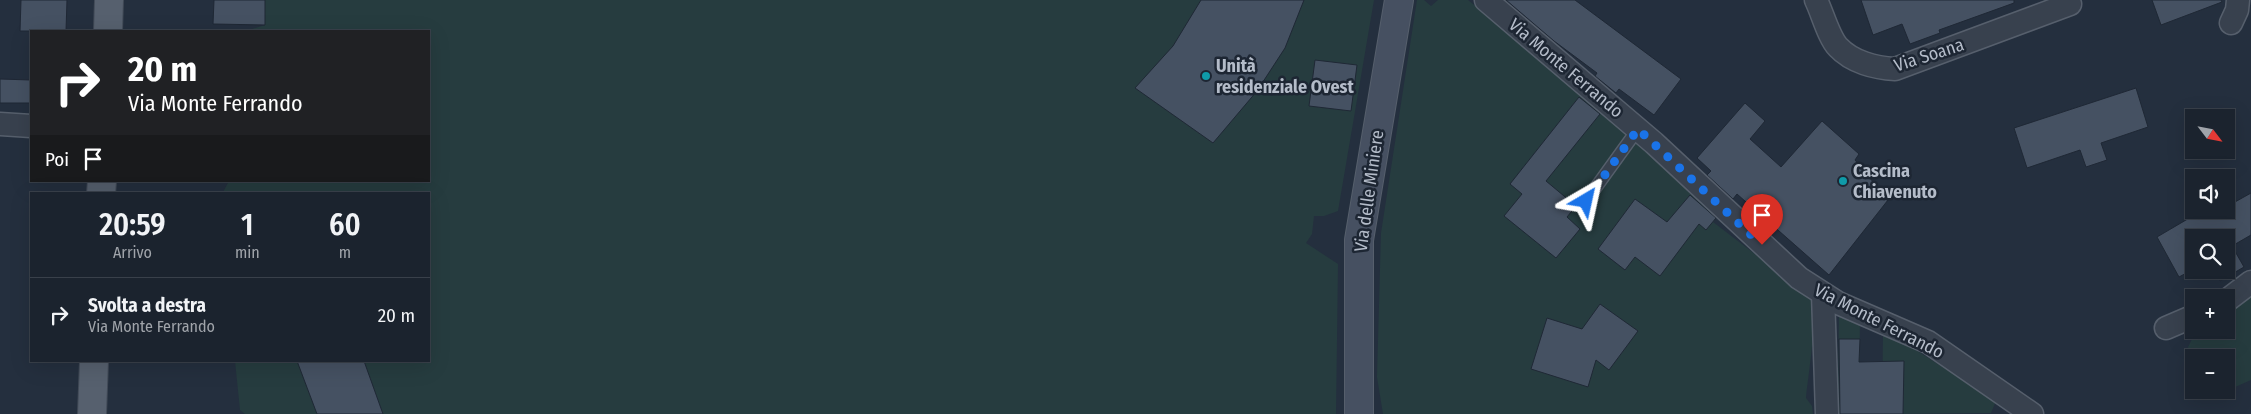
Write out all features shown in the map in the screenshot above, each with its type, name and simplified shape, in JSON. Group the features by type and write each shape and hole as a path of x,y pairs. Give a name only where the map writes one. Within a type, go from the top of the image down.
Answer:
{"main road":[{"path":"108,30 109,0"},
{"path":"92,414 94,362"}],"street":[{"name":"Via delle Miniere","path":"1359,414 1359,240 1399,0"},
{"name":"Via Monte Ferrando","path":"1486,0 1638,129 1799,278 1838,303 1928,342 2032,414"},
{"name":"Via Soana","path":"1816,0 1837,46 1863,63 1880,68 1895,69 2070,4"},
{"path":"2230,23 2237,10 2238,0"},
{"path":"0,124 30,126"},
{"path":"2235,294 2251,282"},
{"path":"1823,294 1827,414"},
{"path":"2166,328 2185,320"}],"lane":[{"path":"1586,201 1638,129"}],"green space":[{"path":"265,0 1374,0 1338,211 1324,216 1314,216 1312,234 1306,243 1338,264 1336,414 245,414 240,410 235,362 430,362 430,192 223,192 228,182 430,182 430,30 249,30 265,25"},
{"path":"1417,0 1424,0 1431,6 1438,0 1468,0 1583,92 1721,213 1713,222 1810,296 1813,330 1806,398 1812,406 1813,414 1383,414 1377,377 1381,233"},
{"path":"2251,292 2251,380 2235,387 2235,349 2188,349 2193,339 2235,339 2235,304"},
{"path":"1839,309 1860,321 1859,414 1838,414"},
{"path":"1883,333 1911,347 1996,401 1991,413 1882,414"}],"building":[{"path":"21,0 67,0 66,30 20,31"},
{"path":"214,0 265,0 265,25 213,24"},
{"name":"Unità residenziale Ovest","path":"1201,0 1304,0 1285,48 1257,91 1213,143 1135,88 1173,46"},
{"path":"1506,0 1575,0 1681,79 1654,115 1619,89 1616,93 1595,76 1597,73 1554,41"},
{"path":"1861,0 2014,0 2014,3 1939,30 1940,33 1910,44 1902,24 1873,35"},
{"path":"2152,0 2221,0 2222,2 2161,25"},
{"path":"1315,60 1357,65 1351,111 1309,106"},
{"path":"0,79 30,80 30,103 0,103"},
{"path":"2136,88 2148,127 2101,143 2107,160 2086,167 2080,150 2027,168 2014,128"},
{"path":"1579,97 1600,114 1546,181 1576,206 1567,217 1580,229 1556,258 1504,216 1522,194 1510,184"},
{"name":"Cascina Chiavenuto","path":"1745,103 1765,121 1750,139 1781,167 1822,121 1859,154 1855,160 1888,200 1829,275 1737,194 1733,199 1707,175 1711,171 1697,158"},
{"path":"2251,193 2251,235 2235,244 2235,229 2185,229 2185,274 2179,277 2157,237 2188,219 2235,219 2235,202"},
{"path":"1690,195 1716,218 1706,230 1699,224 1660,276 1635,257 1625,270 1598,249 1635,199 1667,222"},
{"path":"2235,251 2244,267 2235,272"},
{"path":"1600,304 1638,331 1609,370 1596,360 1588,387 1531,369 1547,318 1582,329"},
{"path":"1839,339 1860,339 1859,362 1904,361 1903,414 1840,414"},
{"path":"297,362 364,362 383,414 317,414"}],"place":[{"name":"Unità residenziale Ovest","path":"1206,76"},
{"name":"Cascina Chiavenuto","path":"1843,181"}],"route":[{"path":"1586,201 1638,129 1762,245"}]}
